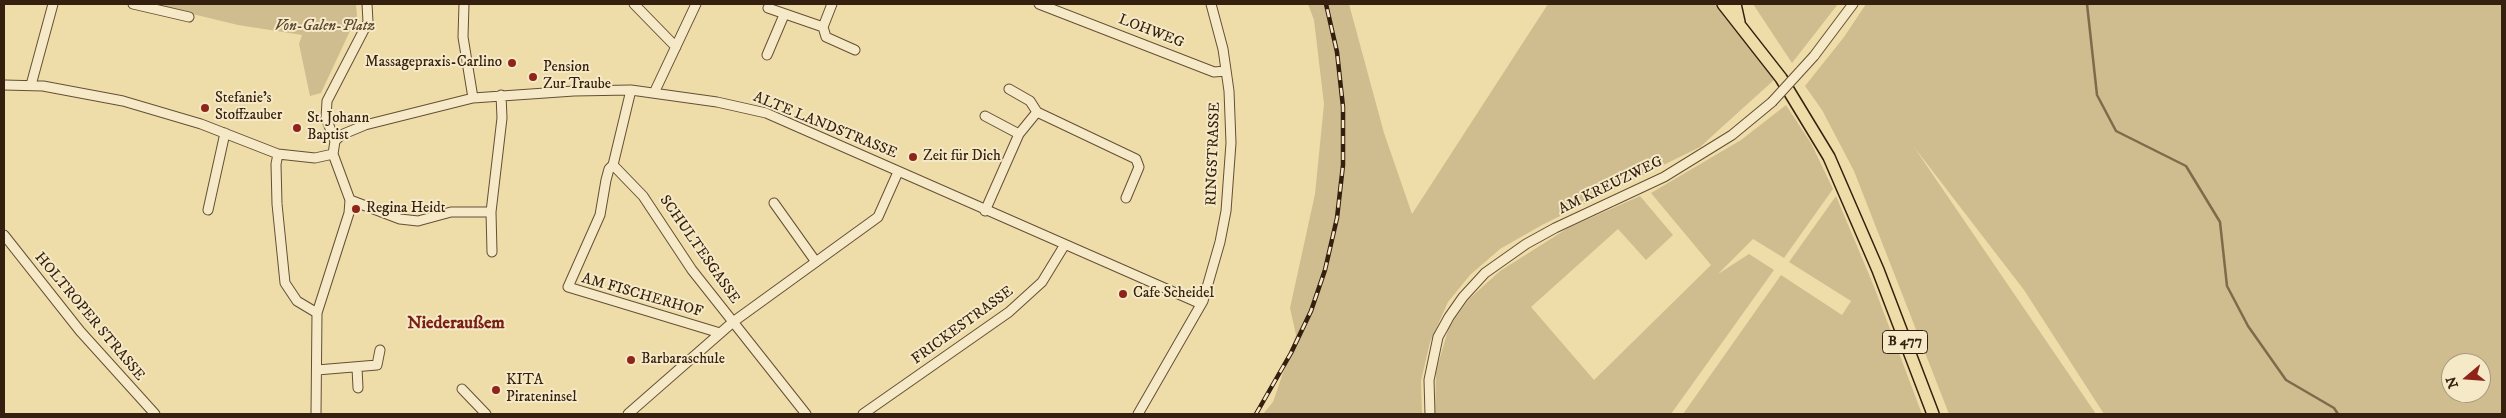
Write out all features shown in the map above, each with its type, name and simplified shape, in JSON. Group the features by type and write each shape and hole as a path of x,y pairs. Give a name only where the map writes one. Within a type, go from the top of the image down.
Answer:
{"main road":[{"name":"B 477","path":"1723,4 1781,78 1830,157 1878,270 1933,414"},
{"path":"1735,4 1740,24"}],"street":[{"path":"31,85 53,4"},
{"path":"133,4 189,18"},
{"path":"316,414 317,313 349,213 350,200 333,154 335,141 326,118 327,101 368,22 367,4"},
{"path":"464,4 464,40 473,98"},
{"path":"634,4 676,47"},
{"path":"654,92 696,4"},
{"path":"832,4 823,27 826,37 855,50"},
{"name":"LOHWEG","path":"1039,4 1214,72 1226,71"},
{"name":"RINGSTRASSE","path":"1138,414 1201,304 1220,242 1227,204 1232,128 1226,71 1211,4"},
{"name":"AM KREUZWEG","path":"1430,414 1429,380 1438,337 1463,296 1485,273 1526,244 1555,228 1672,172 1732,134 1772,102 1814,56 1853,4"},
{"path":"768,8 823,27"},
{"path":"767,55 784,15"},
{"path":"4,85 31,85 123,101 178,116 278,154 315,158 333,154"},
{"path":"1009,89 1030,101 1037,112 1136,159 1139,167 1126,198"},
{"path":"613,165 631,90"},
{"name":"ALTE LANDSTRASSE","path":"335,141 346,133 389,117 473,98 502,95 631,90 717,102 766,114 1064,246 1201,304"},
{"path":"492,252 491,212 502,122 502,95"},
{"path":"985,211 1019,134 1037,112"},
{"path":"985,116 1019,134"},
{"path":"208,210 225,133"},
{"path":"278,154 276,164 277,204 285,283 297,301 317,313"},
{"name":"AM FISCHERHOF","path":"613,165 607,175 600,215 568,287 720,333"},
{"name":"SCHULTESGASSE","path":"613,165 644,196 692,270 806,414"},
{"path":"628,414 733,322 878,217 898,172"},
{"path":"350,200 400,219 418,221 451,212 491,212"},
{"path":"774,203 816,262"},
{"name":"HOLTROPER STRASSE","path":"5,239 80,331 155,414"},
{"name":"FRICKESTRASSE","path":"863,414 1009,312 1042,282 1064,246"},
{"path":"317,370 377,366 380,350"},
{"path":"356,368 358,388"},
{"path":"462,388 486,414"}],"green space":[{"name":"Von-Galen-Platz","path":"151,4 356,4 357,16 321,93 310,96 299,44 302,35 238,25"},
{"path":"1308,4 1349,4 1384,133 1412,214 1548,4 1714,4 1774,80 1700,147 1542,225 1500,249 1470,275 1448,302 1430,342 1421,381 1422,414 1263,414 1273,402 1296,335 1290,308 1315,194 1324,104 1314,20"},
{"path":"1753,4 1838,4 1792,63"},
{"path":"1866,4 2502,4 2502,414 2104,414 2024,290 1914,147 2096,414 1949,414 1854,171 1822,110 1805,86 1844,37"},
{"path":"1786,105 1811,143 1833,189 1784,258 1753,239 1718,274 1749,254 1774,270 1671,414 1435,414 1436,371 1449,327 1469,299 1500,271 1568,228 1640,196 1673,235 1646,260 1618,229 1531,307 1594,380 1711,265 1651,193 1741,140"},
{"path":"1836,196 1873,284 1922,414 1683,414 1781,275 1842,315 1851,301 1789,262"}],"waterway":[{"path":"2087,4 2097,95 2116,131 2186,166 2220,222 2227,286 2248,326 2286,380 2334,408 2338,414"}],"railway":[{"path":"1256,414 1291,353 1311,311 1325,270 1337,218 1343,165 1343,107 1337,52 1326,4"}],"place":[{"name":"Massagepraxis-Carlino","path":"512,63"},
{"name":"Pension Zur Traube","path":"533,77"},
{"name":"Stefanie's Stoffzauber","path":"205,108"},
{"name":"St. Johann Baptist","path":"297,128"},
{"name":"Zeit für Dich","path":"913,157"},
{"name":"Regina Heidt","path":"356,209"},
{"name":"Cafe Scheidel","path":"1123,294"},
{"name":"Barbaraschule","path":"631,360"},
{"name":"KITA Pirateninsel","path":"496,390"}],"district":[{"name":"Niederaußem","path":"456,324"}]}
